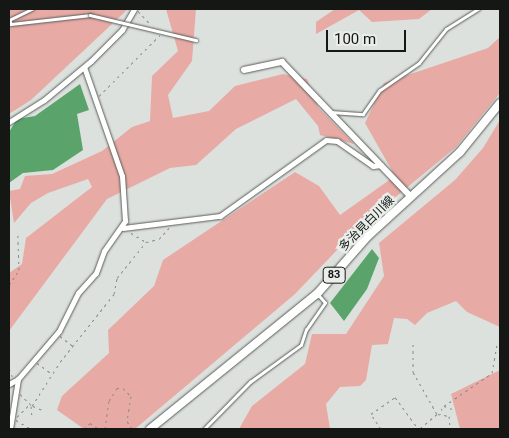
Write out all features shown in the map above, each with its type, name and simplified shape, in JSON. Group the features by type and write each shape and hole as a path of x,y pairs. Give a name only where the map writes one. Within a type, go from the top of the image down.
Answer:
{"main road":[{"name":"多治見白川線","path":"150,429 317,294 368,236 460,152 500,103"}],"street":[{"path":"9,122 84,66 122,30 135,9"},
{"path":"244,70 282,62 411,197"},
{"path":"84,66 122,176 126,228"},
{"path":"10,429 16,390 14,381 57,334 78,293 96,273 104,251 126,228 220,216 326,140 337,141 373,166 381,165"}],"lane":[{"path":"33,9 11,24 90,15 196,40"},
{"path":"330,112 363,114 380,90 419,63 446,29 478,9"},
{"path":"204,429 250,382 302,345 306,330 325,303 317,294"}],"path":[{"path":"95,100 160,35 135,9"},
{"path":"31,429 13,419 31,405 100,308 114,294 115,281 137,252 146,242 158,239 175,222"},
{"path":"126,228 146,242"},
{"path":"9,284 18,270 18,235"},
{"path":"57,334 74,346"},
{"path":"413,344 413,372 437,414"},
{"path":"381,429 371,414 394,397 418,429 441,411 444,406 492,373 497,345"},
{"path":"34,361 53,375"},
{"path":"9,368 14,381"},
{"path":"105,429 108,401 117,388 123,388 131,396 127,421 132,429"},
{"path":"16,390 31,405 42,410"},
{"path":"31,405 32,417"},
{"path":"444,406 455,410"},
{"path":"441,411 451,420 450,427"},
{"path":"84,429 90,423 98,429"}],"shaded area":[{"path":"9,9 128,9 31,100 9,114"},
{"path":"166,9 196,9 192,61 168,95 173,118 209,111 235,86 283,74 307,79 318,107 354,144 320,135 318,126 296,99 236,129 196,165 170,168 107,199 9,331 9,273 22,264 26,238 92,187 88,179 48,193 31,203 14,223 9,191 20,189 25,176 52,174 102,151 132,127 150,121 152,76 178,51"},
{"path":"335,9 432,9 419,19 372,22 359,10 316,34 316,22"},
{"path":"500,37 500,93 456,147 358,228 295,294 135,429 84,429 57,410 62,396 109,353 108,330 154,286 163,260 295,172 319,186 340,215 395,176 365,123 384,83 488,48"},
{"path":"80,84 89,110 77,114 83,150 53,170 23,173 9,183 9,132 17,119 35,116"},
{"path":"500,120 500,327 467,312 456,301 427,313 415,325 407,319 394,318 388,344 372,345 366,380 360,386 340,387 326,404 330,429 239,429 252,406 305,364 312,334 346,334 384,276 379,243 455,180 483,148"},
{"path":"372,249 379,258 367,289 344,321 330,303"},
{"path":"500,370 500,429 460,429 451,394"}]}
